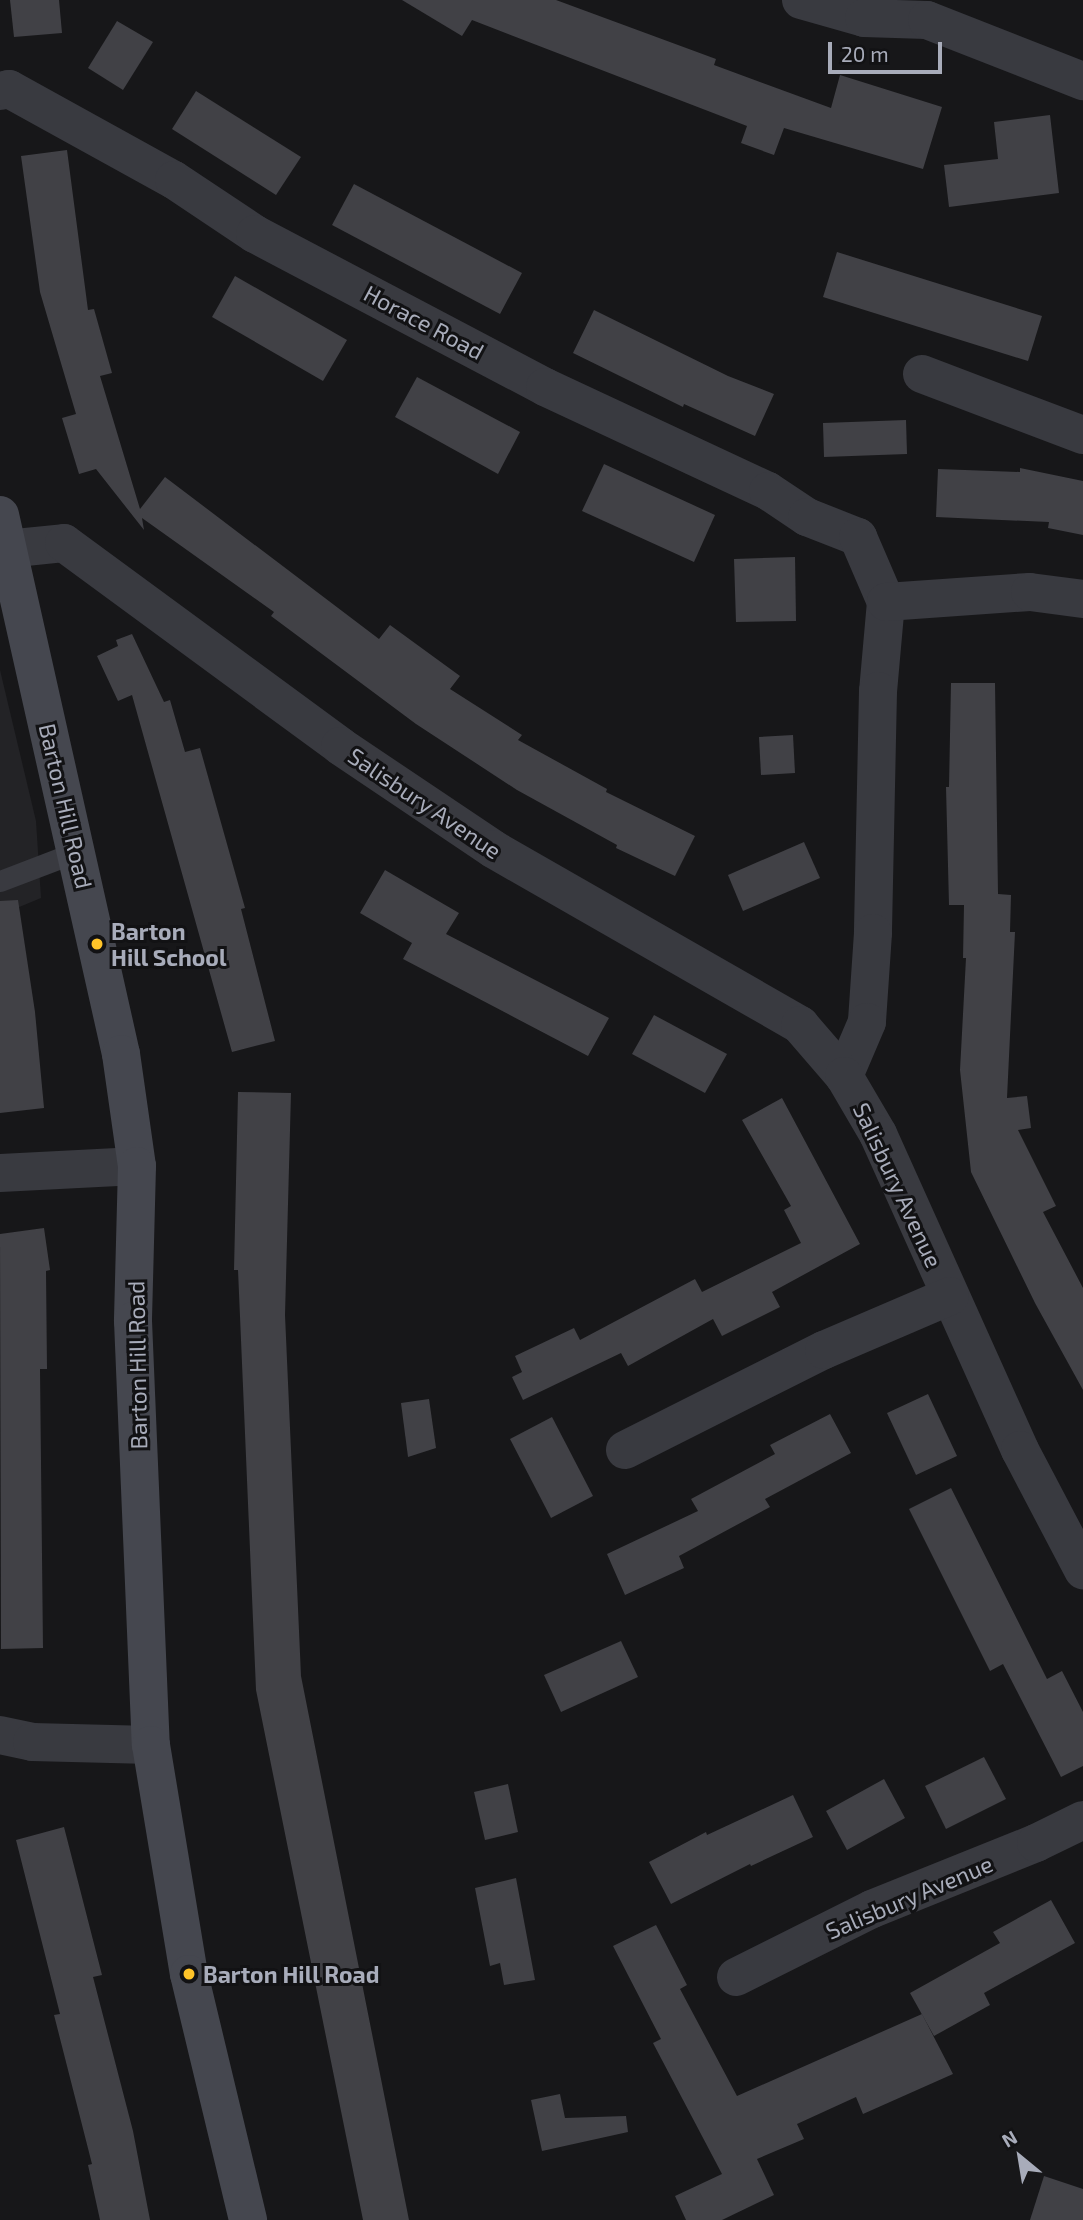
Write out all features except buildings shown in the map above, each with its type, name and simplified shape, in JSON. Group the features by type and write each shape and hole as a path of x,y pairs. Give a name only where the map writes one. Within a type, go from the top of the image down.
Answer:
{"street":[{"path":"801,0 864,18 940,10 1083,81"},
{"name":"Horace Road","path":"0,91 9,89 174,180 255,234 545,387 768,491 807,517 858,537"},
{"path":"922,374 1083,435"},
{"name":"Salisbury Avenue","path":"3,532 64,543 340,746 493,849 800,1025 844,1076 878,1135 1020,1450 1083,1570"},
{"name":"Barton Hill Road","path":"3,532 121,1054 137,1166 133,1321 150,1745 189,1974 248,2220"},
{"name":"Salisbury Avenue","path":"844,1076 867,1022 874,920 878,691 886,602 858,537"},
{"path":"886,602 1030,592 1083,599"},
{"path":"0,1173 137,1166"},
{"name":"Salisbury Avenue","path":"625,1450 811,1356 950,1296"},
{"path":"0,1735 32,1742 150,1745"},
{"name":"Salisbury Avenue","path":"736,1977 872,1909 1036,1843 1083,1820"}],"lane":[{"path":"0,881 76,852"}],"shaded area":[{"path":"0,670 36,821 41,898 0,915"}],"place":[{"name":"Barton Hill School","path":"97,944"},
{"name":"Barton Hill Road","path":"189,1974"}]}
